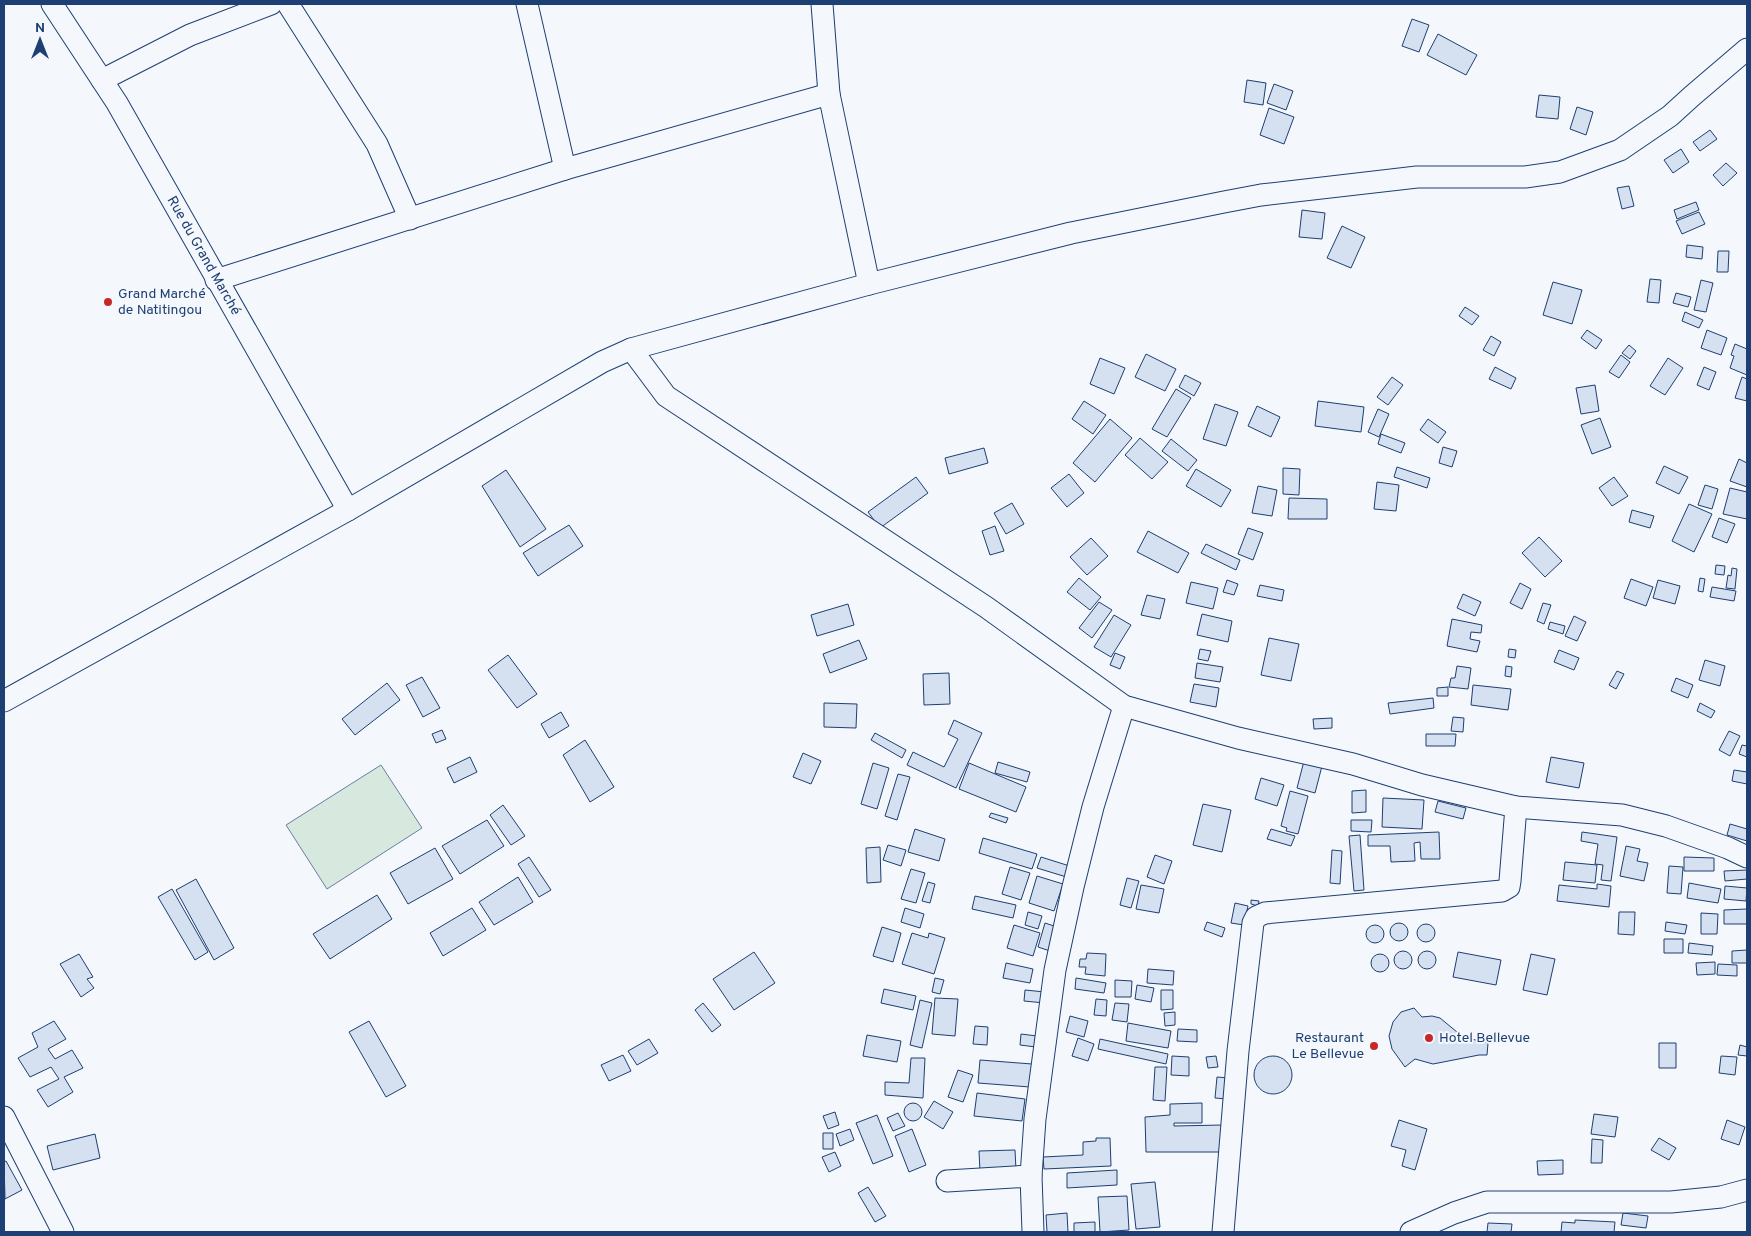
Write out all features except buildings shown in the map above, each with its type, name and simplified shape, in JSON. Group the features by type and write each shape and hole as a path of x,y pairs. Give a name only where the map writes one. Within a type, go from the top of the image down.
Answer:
{"street":[{"name":"Rue du Grand Marché","path":"52,4 102,80 348,510"},
{"path":"102,80 190,35 272,4"},
{"path":"288,4 377,144 410,219"},
{"path":"527,4 566,170"},
{"path":"822,4 830,94 869,284"},
{"path":"4,701 348,510 602,362 631,349 869,284 1071,233 1261,195 1417,177 1525,177 1560,172 1620,150 1670,116 1747,49"},
{"path":"216,280 566,170 830,94"},
{"path":"631,349 666,396 978,602 1124,706 1238,738 1353,764 1422,785 1516,807 1622,815 1666,826 1728,848 1747,857"},
{"path":"1033,1232 1032,1176 1036,1119 1055,970 1091,816 1107,757 1124,706"},
{"path":"1223,1232 1238,1051 1253,923 1256,917 1265,913 1502,891 1509,887 1510,881 1516,807"},
{"path":"4,1117 64,1232"},
{"path":"947,1181 1032,1176"},
{"path":"1411,1232 1454,1212 1487,1202 1671,1202 1721,1197 1747,1190"}],"shaded area":[{"path":"381,765 422,828 327,889 286,825"}],"place":[{"name":"Grand Marché de Natitingou","path":"108,302"},
{"name":"Hotel Bellevue","path":"1429,1038"},
{"name":"Restaurant Le Bellevue","path":"1374,1046"}]}
